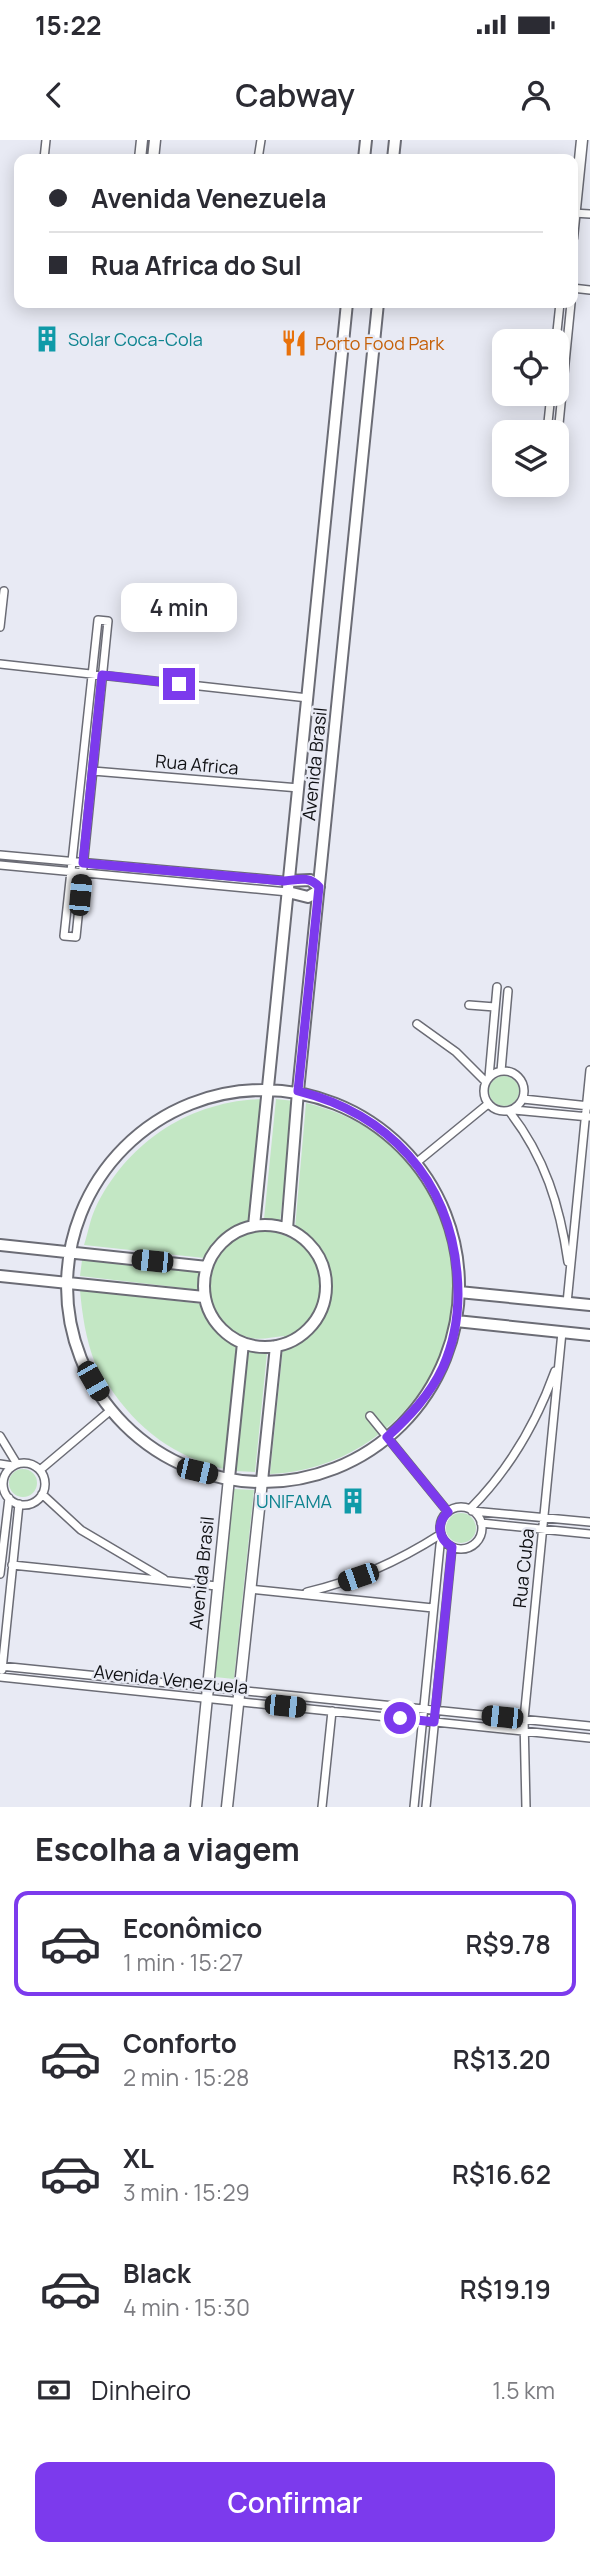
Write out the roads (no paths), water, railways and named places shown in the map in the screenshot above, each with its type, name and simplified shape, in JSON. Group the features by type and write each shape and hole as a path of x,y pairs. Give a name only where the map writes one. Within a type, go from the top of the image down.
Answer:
{"main road":[{"name":"Avenida Brasil","path":"254,1226 347,308"},
{"name":"Avenida Brasil","path":"286,1229 377,308"},
{"path":"310,880 318,889 308,897 289,887 310,880"},
{"path":"268,1089 298,1091 339,1104 368,1120 416,1163 448,1220 456,1251 459,1292 456,1321 442,1367 429,1391 406,1419 364,1454 303,1477 262,1481 197,1471 141,1441 111,1410 84,1367 73,1337 68,1312 70,1253 78,1220 100,1178 130,1144 161,1121 185,1108 215,1097 268,1089"},
{"path":"270,1225 286,1229 302,1237 319,1258 325,1292 320,1311 309,1327 295,1339 276,1346 260,1347 243,1343 225,1333 212,1317 204,1297 206,1267 217,1247 240,1230 270,1225"},
{"path":"0,1245 206,1267"},
{"path":"0,1276 204,1297"},
{"path":"459,1292 590,1305"},
{"path":"456,1321 590,1335"},
{"name":"Avenida Brasil","path":"229,1478 243,1343"},
{"path":"262,1481 276,1346"}],"street":[{"path":"578,172 582,140"},
{"path":"557,329 559,308"},
{"path":"560,420 571,308"},
{"path":"0,628 5,591"},
{"path":"98,620 108,621 102,675 76,937 64,936 98,620"},
{"path":"0,664 308,698"},
{"name":"Rua Africa","path":"93,771 299,788"},
{"path":"0,855 289,887"},
{"path":"0,865 82,874 289,887"},
{"path":"497,987 488,1079 484,1093 488,1104 499,1111 588,1117"},
{"path":"501,1071 508,991"},
{"path":"469,1005 495,1007"},
{"path":"417,1024 488,1079"},
{"path":"567,1303 588,1117 590,1070"},
{"path":"488,1079 501,1071 513,1073 522,1081 523,1099 511,1110"},
{"path":"523,1099 588,1105"},
{"path":"416,1163 488,1104"},
{"path":"511,1110 551,1182 570,1273"},
{"name":"Rua Cuba","path":"526,1807 524,1719 562,1332"},
{"path":"471,1510 519,1450 545,1399 559,1360"},
{"path":"40,1470 111,1410"},
{"path":"370,1416 448,1512"},
{"path":"0,1436 15,1465"},
{"path":"0,1464 27,1463 40,1470 45,1482 42,1494 33,1502 19,1504 9,1498 3,1488 2,1476 15,1465"},
{"name":"Avenida Brasil","path":"196,1807 229,1478"},
{"path":"228,1807 262,1481"},
{"path":"42,1494 81,1530 169,1581"},
{"path":"0,1574 9,1498"},
{"path":"1,1677 19,1504"},
{"path":"414,1807 441,1522 448,1512 456,1508 590,1522"},
{"path":"441,1536 452,1547 464,1549 475,1544 482,1533 481,1522 471,1510"},
{"path":"481,1522 590,1534"},
{"path":"299,1594 358,1577 441,1536"},
{"path":"426,1807 452,1547"},
{"path":"12,1565 217,1586"},
{"path":"250,1589 433,1608"},
{"name":"Avenida Venezuela","path":"1,1667 208,1693"},
{"name":"Avenida Venezuela","path":"1,1677 436,1710 590,1726"},
{"name":"Avenida Venezuela","path":"239,1696 332,1711 590,1738"},
{"path":"322,1807 332,1711"}],"place":[{"name":"Solar Coca-Cola","path":"47,339"},
{"name":"Porto Food Park","path":"294,343"},
{"name":"UNIFAMA","path":"353,1501"}]}
